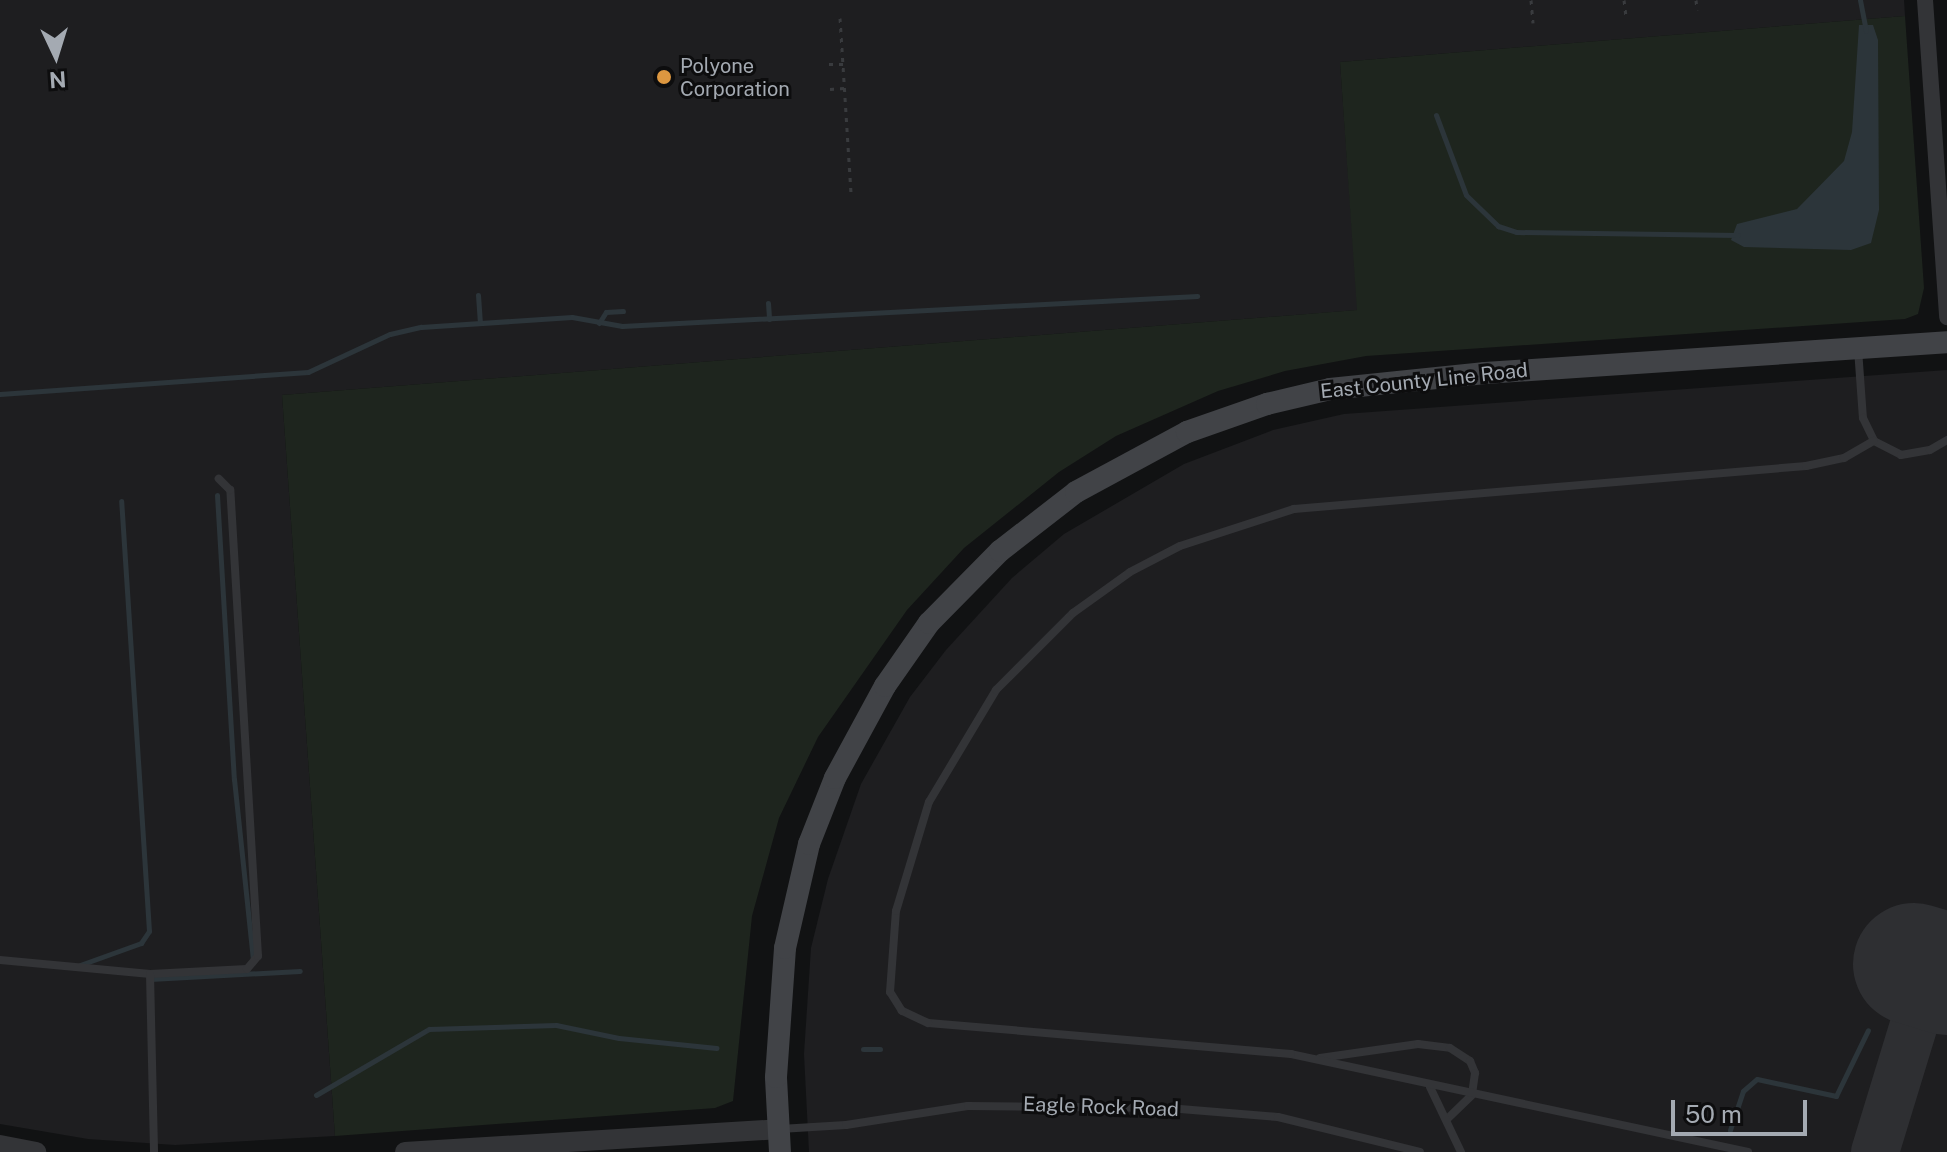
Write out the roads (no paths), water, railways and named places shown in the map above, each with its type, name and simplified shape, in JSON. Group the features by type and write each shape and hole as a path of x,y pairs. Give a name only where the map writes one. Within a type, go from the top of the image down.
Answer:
{"main road":[{"name":"East County Line Road","path":"780,1152 781,978 809,844 835,778 870,711 906,655 959,592 1023,531 1100,476 1187,432 1267,404 1369,383 1947,342"}],"street":[{"path":"1925,0 1947,317"},
{"path":"405,1152 779,1129"},
{"path":"0,1145 36,1152"}],"lane":[{"path":"1858,348 1863,418 1874,441 1901,455 1930,450 1947,440"},
{"path":"1748,1152 1430,1087 1315,1059 1235,1045 957,1028 916,1019 895,1003 889,963 903,879 920,824 976,716 1020,663 1051,631 1130,572 1199,538 1268,515 1400,498 1806,466 1844,458 1874,441"},
{"path":"0,960 150,974 247,969 261,945 230,490 219,479"},
{"path":"150,974 154,1152"},
{"path":"1315,1059 1433,1044 1470,1061 1475,1073 1472,1095 1447,1119"},
{"path":"1430,1087 1461,1152"},
{"name":"Eagle Rock Road","path":"779,1129 846,1125 968,1106 1168,1108 1278,1117 1420,1152"}],"waterway":[{"path":"1860,0 1866,30"},
{"path":"1436,115 1466,195 1498,226 1516,232 1738,235"},
{"path":"478,295 480,323"},
{"path":"0,394 308,372 390,334 421,327 572,317 622,326 1197,296"},
{"path":"768,303 769,319"},
{"path":"599,323 606,312 623,311"},
{"path":"217,495 234,779 253,960"},
{"path":"80,965 141,943 149,931 121,501"},
{"path":"150,979 300,971"},
{"path":"316,1095 429,1029 556,1025 619,1038 716,1048"},
{"path":"1730,1130 1743,1091 1757,1079 1836,1096 1868,1030"},
{"path":"863,1049 880,1049"}],"place":[{"name":"Polyone Corporation","path":"664,77"}]}
